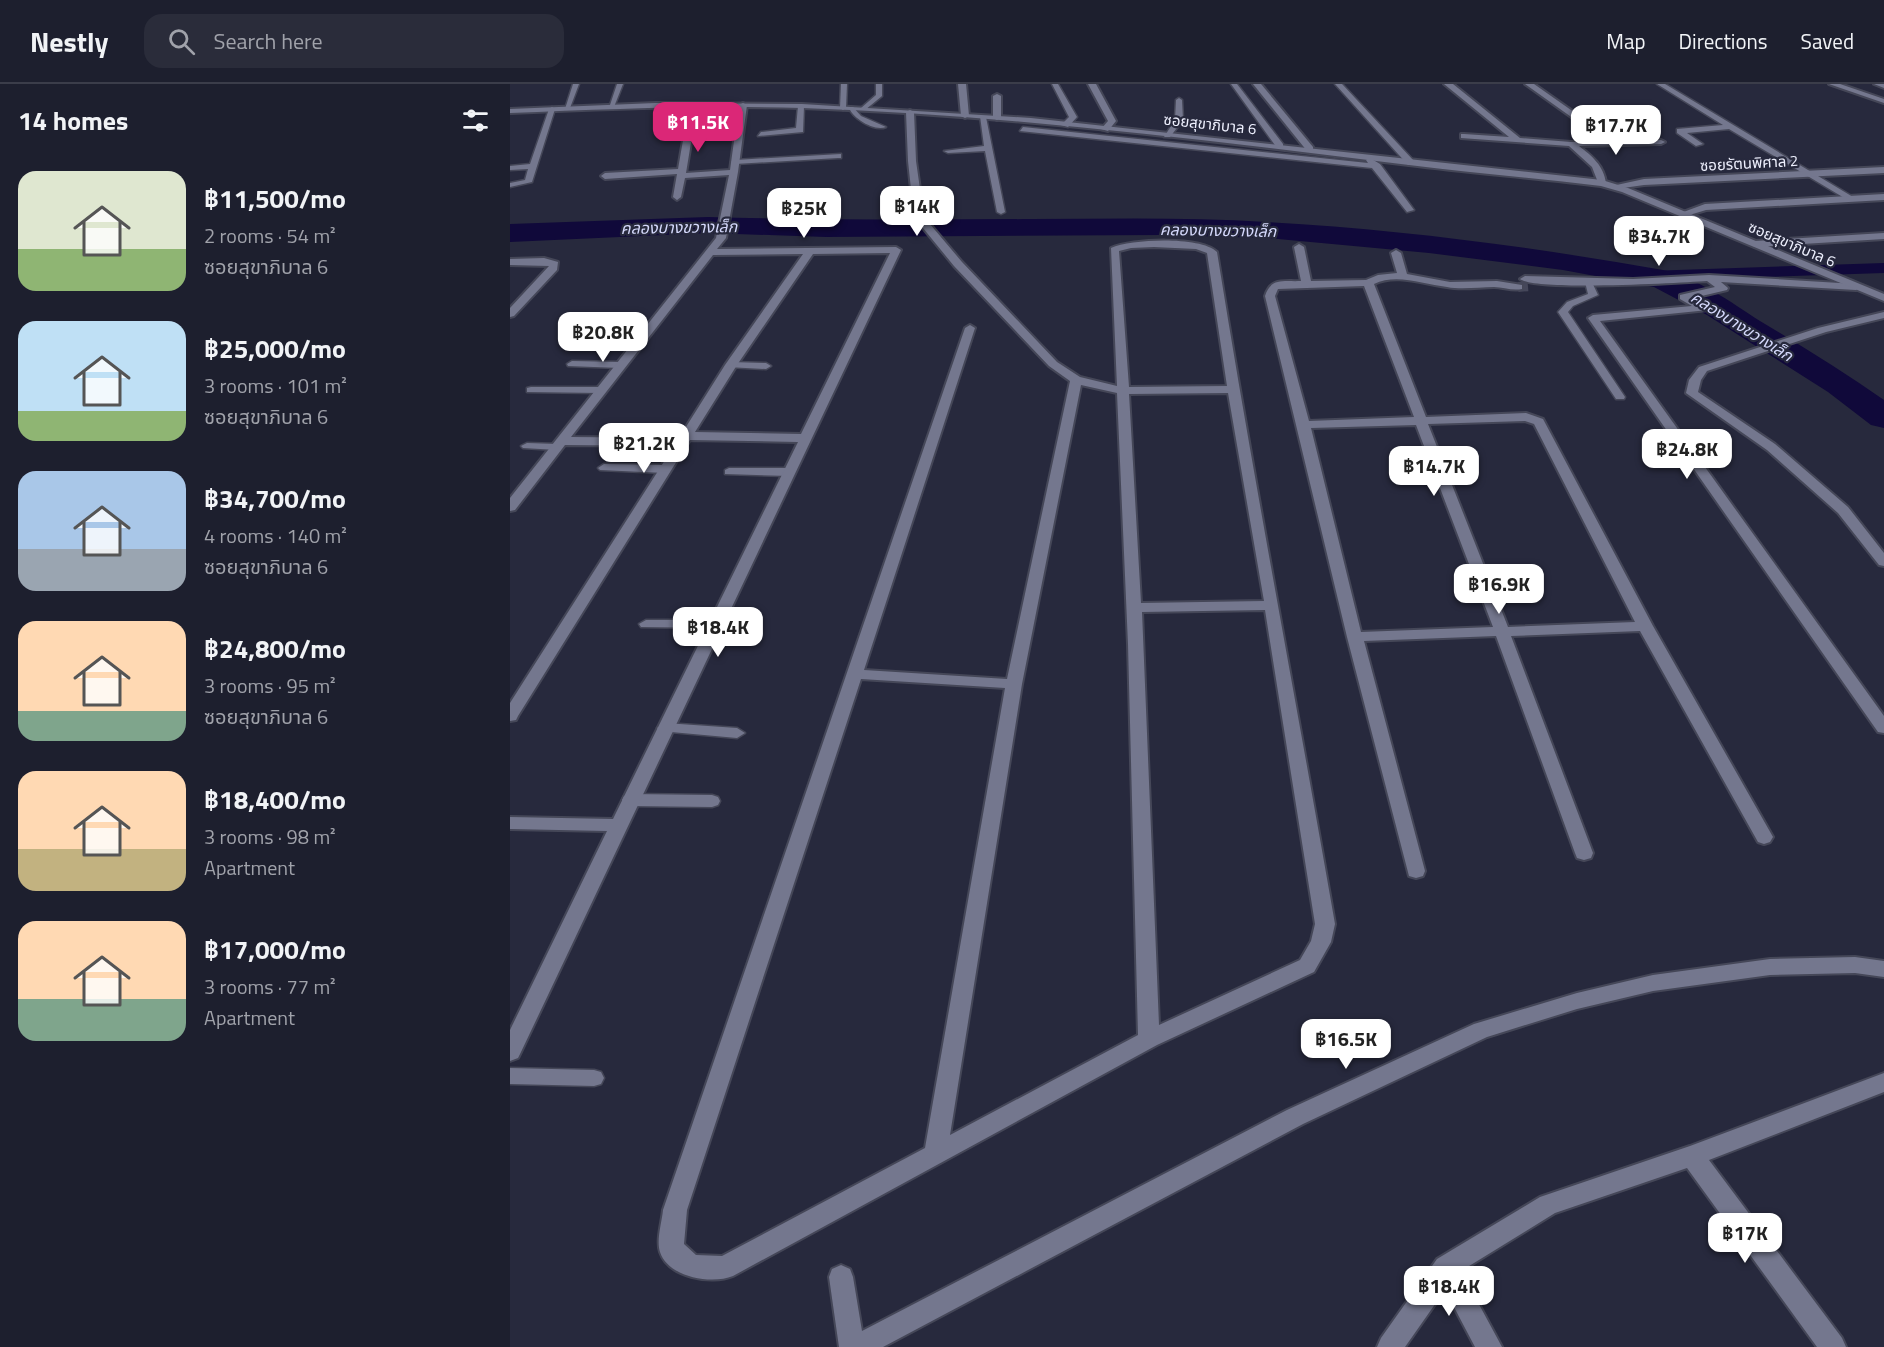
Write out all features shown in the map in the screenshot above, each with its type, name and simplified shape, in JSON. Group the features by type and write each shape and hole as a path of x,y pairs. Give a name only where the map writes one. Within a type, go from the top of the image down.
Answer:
{"street":[{"path":"962,84 965,116"},
{"path":"1092,84 1112,121 1105,129"},
{"path":"1257,84 1310,149"},
{"path":"1448,84 1517,139"},
{"path":"1529,84 1613,143"},
{"path":"1833,84 1884,101"},
{"path":"1878,84 1884,86"},
{"path":"997,96 997,118"},
{"name":"ซอยสุขาภิบาล 6","path":"510,111 743,105 910,112 997,118 1310,149 1411,163 1602,183 1616,186 1884,298"},
{"path":"510,507 517,489 559,444 721,238 735,167 743,105"},
{"path":"677,197 693,106"},
{"path":"910,112 912,161 919,217 937,241 1053,364 1076,380 1124,391 1233,389"},
{"path":"1464,136 1571,144 1661,142"},
{"path":"1571,144 1598,167 1602,173 1602,183"},
{"path":"605,176 681,174 735,167"},
{"name":"ซอยรัตนพิศาล 2","path":"1616,186 1644,182 1884,170"},
{"path":"1683,214 1705,207 1849,197 1884,197"},
{"path":"1755,244 1884,236"},
{"path":"970,328 675,1210 671,1249 691,1266 724,1268 1149,1039 1307,966 1321,942 1325,924 1272,605 1233,389 1212,252 1196,246 1132,245 1120,246 1114,250 1136,608 1149,1039"},
{"path":"1299,247 1307,284"},
{"path":"510,1052 896,250 809,253 711,252"},
{"path":"511,712 731,365 809,253"},
{"path":"1396,253 1403,276"},
{"path":"510,262 544,261 554,264 552,270 510,314"},
{"path":"1416,871 1270,296 1273,286 1368,283 1378,278 1403,276 1450,285 1522,283 1541,285 1546,281 1633,282 1709,278 1851,285"},
{"path":"1709,278 1723,288 1684,297 1705,308 1593,318 1884,728"},
{"path":"1368,283 1502,631 1584,853"},
{"path":"1884,315 1822,330 1703,369 1695,380 1692,393 1771,447 1843,510 1884,562"},
{"path":"935,1156 1014,684 1076,380"},
{"path":"1304,425 1526,417 1539,422 1645,626 1764,837"},
{"path":"559,444 683,439 806,438"},
{"path":"1136,608 1272,605"},
{"path":"1355,637 1645,626"},
{"path":"856,674 1014,684"},
{"path":"510,823 619,825"},
{"path":"857,1347 1295,1117 1481,1030 1577,1001 1653,983 1770,967 1856,965 1884,969"},
{"path":"1390,1347 1446,1267 1548,1204 1692,1156 1884,1082"},
{"path":"1692,1156 1833,1347"},
{"path":"1446,1267 1489,1347"},
{"path":"842,1277 852,1347"}],"lane":[{"path":"567,108 576,84"},
{"path":"611,107 620,84"},
{"path":"844,84 847,108 859,117 882,127"},
{"path":"863,109 879,96 879,84"},
{"path":"1055,84 1073,117 1065,125"},
{"path":"1234,84 1280,146"},
{"path":"1338,84 1411,163"},
{"path":"1660,84 1849,197"},
{"path":"1167,135 1179,120 1179,100"},
{"path":"761,134 800,130 801,106"},
{"path":"510,186 528,182 552,109"},
{"path":"982,117 1001,212"},
{"path":"1699,144 1680,131 1733,126"},
{"path":"1023,129 1377,166"},
{"path":"948,151 989,148"},
{"path":"735,167 838,156"},
{"path":"1366,156 1377,166 1410,210"},
{"path":"510,168 534,166"},
{"path":"1587,280 1593,295 1570,304 1563,312 1620,397"},
{"path":"572,364 620,365"},
{"path":"731,365 766,366"},
{"path":"531,390 600,390"},
{"path":"527,446 559,444"},
{"path":"604,468 665,469"},
{"path":"729,472 789,472"},
{"path":"646,624 716,624"},
{"path":"665,728 737,733"},
{"path":"630,800 712,801"},
{"path":"510,1076 594,1078"}],"waterway":[{"name":"คลองบางขวางเล็ก","path":"510,233 708,225 826,229 1162,227 1267,230 1429,244 1563,261 1663,279 1718,308 1840,385 1884,417"},
{"path":"1648,276 1884,268"}],"tunnel":[{"path":"1518,287 1530,286"}]}
